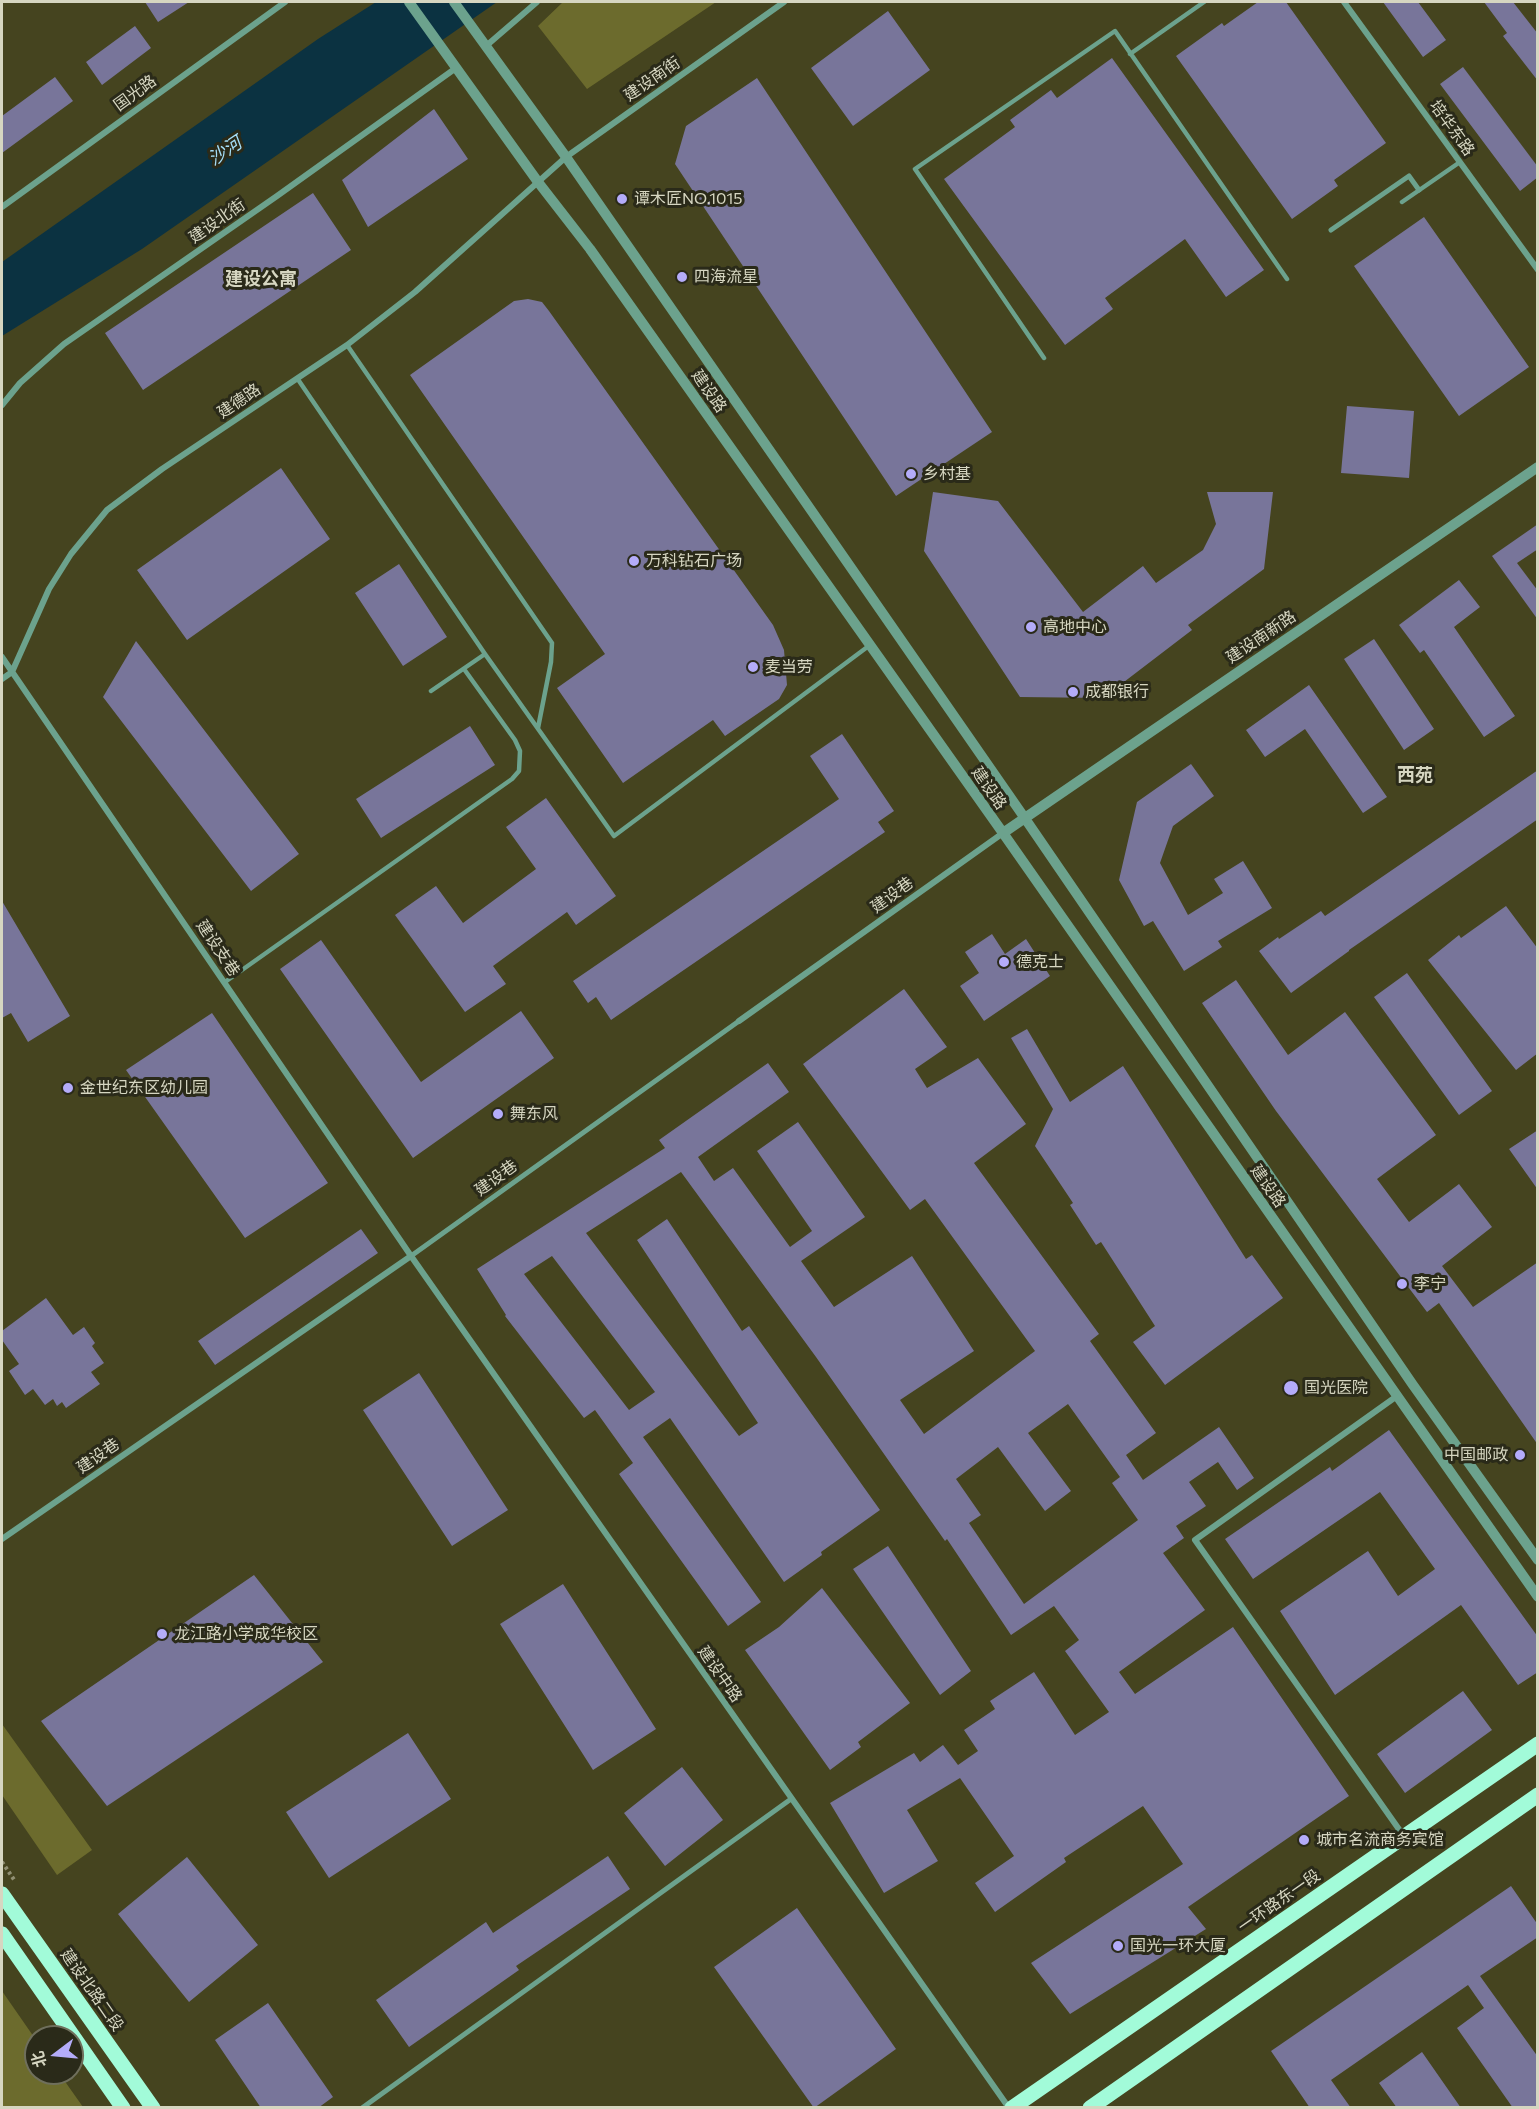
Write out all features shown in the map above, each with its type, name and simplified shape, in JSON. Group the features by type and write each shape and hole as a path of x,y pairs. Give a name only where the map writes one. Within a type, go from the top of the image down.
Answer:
{"main road":[{"name":"一环路东一段","path":"1011,2108 1538,1744"},
{"path":"1090,2108 1538,1795"},
{"name":"建设北路二段","path":"2,1894 153,2108"},
{"path":"2,1934 123,2108"}],"street":[{"name":"国光路","path":"2,207 285,2"},
{"name":"建设路","path":"409,2 538,182 590,249 1538,1597"},
{"name":"建设路","path":"454,2 566,157 1400,1366 1538,1560"},
{"path":"486,46 537,2"},
{"name":"建设南街","path":"538,182 566,157 784,2"},
{"name":"培华东路","path":"1344,2 1538,270"},
{"name":"建设北街","path":"2,405 20,383 64,344 286,190 456,68"},
{"path":"1331,230 1409,176 1419,190"},
{"name":"建德路","path":"12,672 49,589 71,554 107,510 162,469 347,345 415,292 538,182"},
{"name":"建设南新路","path":"1002,833 1538,467"},
{"name":"建设支巷","path":"2,657 411,1256"},
{"path":"2,679 12,672"},
{"name":"建设巷","path":"2,1539 411,1256 1002,833"},
{"name":"建设中路","path":"411,1256 791,1799 1011,2108"},
{"path":"1396,1396 1195,1540 1404,1837"},
{"path":"362,2108 791,1799"}],"lane":[{"path":"1130,54 1204,2"},
{"path":"1044,358 915,169 1115,31 1287,279"},
{"path":"1402,202 1460,162"},
{"path":"347,345 552,643 551,662 538,728"},
{"path":"297,378 485,654 614,836 870,645"},
{"path":"431,690 485,654"},
{"path":"225,982 513,779 519,771 520,751 464,669"}],"shaded area":[{"path":"563,2 716,2 587,89 538,26"},
{"path":"2,1724 92,1850 57,1875 2,1795"},
{"path":"2,1991 26,2025 24,2085 67,2085 83,2107 2,2107"}],"water":[{"name":"沙河","path":"376,2 497,2 142,249 2,336 2,262 318,39"}],"building":[{"path":"145,2 189,2 158,22"},
{"path":"1258,2 1286,2 1386,143 1334,180 1338,186 1292,219 1176,56 1222,23 1224,26"},
{"path":"1383,2 1418,2 1446,40 1423,57"},
{"path":"1484,2 1513,2 1538,34 1538,81 1503,36 1507,33"},
{"path":"888,11 930,70 853,126 811,68"},
{"path":"135,26 151,48 102,85 86,62"},
{"path":"1112,58 1264,270 1226,297 1185,239 1105,298 1113,309 1065,345 944,179 1015,127 1010,120 1051,90 1057,98"},
{"path":"1463,67 1538,167 1538,177 1520,191 1440,84"},
{"path":"55,77 73,101 2,153 2,116"},
{"path":"757,78 992,432 896,496 675,164 686,126"},
{"path":"434,109 468,159 368,227 342,180"},
{"path":"313,193 351,250 143,390 105,333"},
{"path":"1424,217 1529,367 1459,416 1354,266"},
{"name":"万科钻石广场","path":"528,299 542,302 549,311 773,625 784,650 787,685 779,699 725,736 713,720 623,783 557,688 605,654 410,375 514,301"},
{"path":"1347,406 1414,411 1409,478 1341,473"},
{"path":"281,468 330,539 187,640 137,570"},
{"path":"933,492 998,501 1083,612 1143,566 1156,583 1203,550 1216,524 1207,492 1273,492 1264,569 1188,625 1192,630 1103,698 1020,697 924,551"},
{"path":"1538,524 1538,549 1517,563 1538,591 1538,620 1492,556"},
{"path":"399,564 447,637 403,666 355,593"},
{"path":"1459,580 1480,607 1454,627 1515,716 1484,737 1424,650 1420,653 1399,625"},
{"path":"1374,639 1434,729 1404,750 1344,659"},
{"path":"136,641 299,854 251,891 103,697"},
{"path":"1309,685 1387,797 1363,813 1305,729 1265,757 1246,730"},
{"path":"470,726 495,765 381,838 356,799"},
{"path":"842,734 894,811 878,822 885,832 611,1020 596,997 588,1003 573,981 839,799 810,756"},
{"path":"1191,764 1214,796 1173,826 1160,863 1188,915 1223,893 1214,879 1243,861 1272,908 1218,941 1222,947 1184,971 1153,921 1144,926 1119,880 1137,802"},
{"path":"1538,770 1538,819 1291,993 1259,951 1321,911 1325,916"},
{"path":"546,798 616,896 576,925 567,912 493,966 506,984 465,1012 395,915 436,886 463,923 536,869 506,827"},
{"path":"2,901 70,1016 28,1042 11,1013 2,1018"},
{"path":"1506,906 1538,949 1538,1053 1516,1070 1428,960 1459,935 1461,938"},
{"path":"992,934 1005,954 1026,939 1050,976 984,1021 960,986 979,973 965,952"},
{"path":"321,940 421,1082 521,1011 554,1058 413,1158 280,969"},
{"path":"1407,973 1492,1091 1459,1115 1374,997"},
{"path":"1236,980 1288,1055 1345,1012 1436,1135 1377,1179 1409,1222 1459,1184 1492,1227 1442,1266 1473,1307 1538,1262 1538,1445 1439,1303 1427,1312 1276,1111 1202,1003"},
{"path":"904,989 947,1047 915,1069 927,1088 978,1058 1026,1124 974,1163 1099,1334 1090,1341 1156,1433 1126,1455 1143,1480 1219,1427 1254,1478 1237,1490 1218,1462 1189,1482 1206,1506 1176,1526 1184,1538 1163,1553 1205,1610 1119,1672 1135,1694 1233,1627 1349,1796 1188,1907 1206,1929 1070,2014 1031,1963 1183,1864 1143,1806 1064,1858 1066,1862 995,1912 975,1883 1014,1856 960,1778 907,1810 938,1861 884,1893 830,1803 914,1753 920,1762 943,1745 958,1765 978,1751 964,1730 995,1709 990,1701 1034,1672 1075,1735 1109,1712 1065,1651 1079,1640 1054,1606 1011,1635 947,1539 945,1541 816,1357 681,1172 586,1233 739,1436 758,1423 637,1240 667,1219 742,1331 749,1326 880,1510 784,1582 670,1418 643,1437 761,1602 728,1626 619,1474 633,1463 595,1410 584,1418 505,1316 477,1269 665,1148 659,1140 768,1063 789,1092 698,1157 714,1181 733,1168 790,1247 812,1231 757,1151 798,1122 865,1217 801,1261 834,1307 912,1256 974,1351 900,1400 924,1434 1035,1351 925,1199 910,1210 803,1064","holes":["552,1256 655,1392 629,1410 524,1274","1068,1404 1120,1477 1112,1483 1138,1520 1024,1604 969,1523 981,1515 956,1479 998,1447 1045,1511 1071,1491 1028,1433"]},
{"path":"212,1013 328,1183 245,1238 126,1070"},
{"path":"1027,1029 1070,1102 1123,1066 1246,1259 1252,1255 1283,1298 1165,1385 1133,1342 1155,1326 1101,1242 1096,1245 1070,1205 1073,1203 1035,1146 1053,1109 1011,1038"},
{"path":"1538,1130 1538,1190 1509,1149"},
{"path":"361,1229 378,1253 215,1365 198,1341"},
{"path":"46,1298 73,1335 84,1327 95,1343 92,1346 104,1363 91,1372 100,1384 66,1408 62,1402 57,1406 53,1399 45,1405 33,1389 25,1395 9,1371 19,1364 2,1340 2,1331"},
{"path":"419,1373 508,1510 452,1546 363,1410"},
{"path":"1389,1430 1538,1637 1538,1672 1518,1685 1461,1605 1335,1695 1280,1611 1368,1551 1398,1596 1435,1569 1380,1492 1253,1579 1225,1539 1330,1467 1332,1471"},
{"path":"888,1546 971,1671 940,1695 853,1569"},
{"path":"254,1575 323,1662 107,1806 41,1721"},
{"path":"563,1584 656,1729 593,1770 500,1624"},
{"path":"822,1588 910,1703 858,1742 861,1747 830,1770 745,1650 779,1627"},
{"path":"1463,1691 1492,1730 1405,1793 1377,1754"},
{"path":"408,1733 451,1799 329,1878 286,1812"},
{"path":"682,1767 723,1820 665,1866 624,1813"},
{"path":"608,1856 630,1889 516,1966 519,1970 409,2047 376,2000 486,1922 493,1933"},
{"path":"187,1857 258,1945 189,2002 118,1914"},
{"path":"1511,1886 1538,1925 1538,1937 1480,1976 1538,2057 1538,2108 1513,2108 1457,2028 1484,2008 1468,1985 1331,2080 1351,2108 1310,2108 1271,2051"},
{"path":"797,1908 896,2049 814,2108 714,1967"},
{"path":"268,2003 333,2097 318,2108 261,2108 215,2040"},
{"path":"1422,2052 1461,2108 1397,2108 1379,2083"}],"place":[{"name":"谭木匠NO.1015","path":"622,199"},
{"name":"四海流星","path":"682,277"},
{"name":"乡村基","path":"911,474"},
{"name":"万科钻石广场","path":"634,561"},
{"name":"高地中心","path":"1031,627"},
{"name":"麦当劳","path":"753,667"},
{"name":"成都银行","path":"1073,692"},
{"name":"德克士","path":"1004,962"},
{"name":"金世纪东区幼儿园","path":"68,1088"},
{"name":"舞东风","path":"498,1114"},
{"name":"李宁","path":"1402,1284"},
{"name":"国光医院","path":"1291,1388"},
{"name":"中国邮政","path":"1520,1455"},
{"name":"龙江路小学成华校区","path":"162,1634"},
{"name":"城市名流商务宾馆","path":"1304,1840"},
{"name":"国光一环大厦","path":"1118,1946"}],"district":[{"name":"建设公寓","path":"261,279"},
{"name":"西苑","path":"1415,775"}]}
